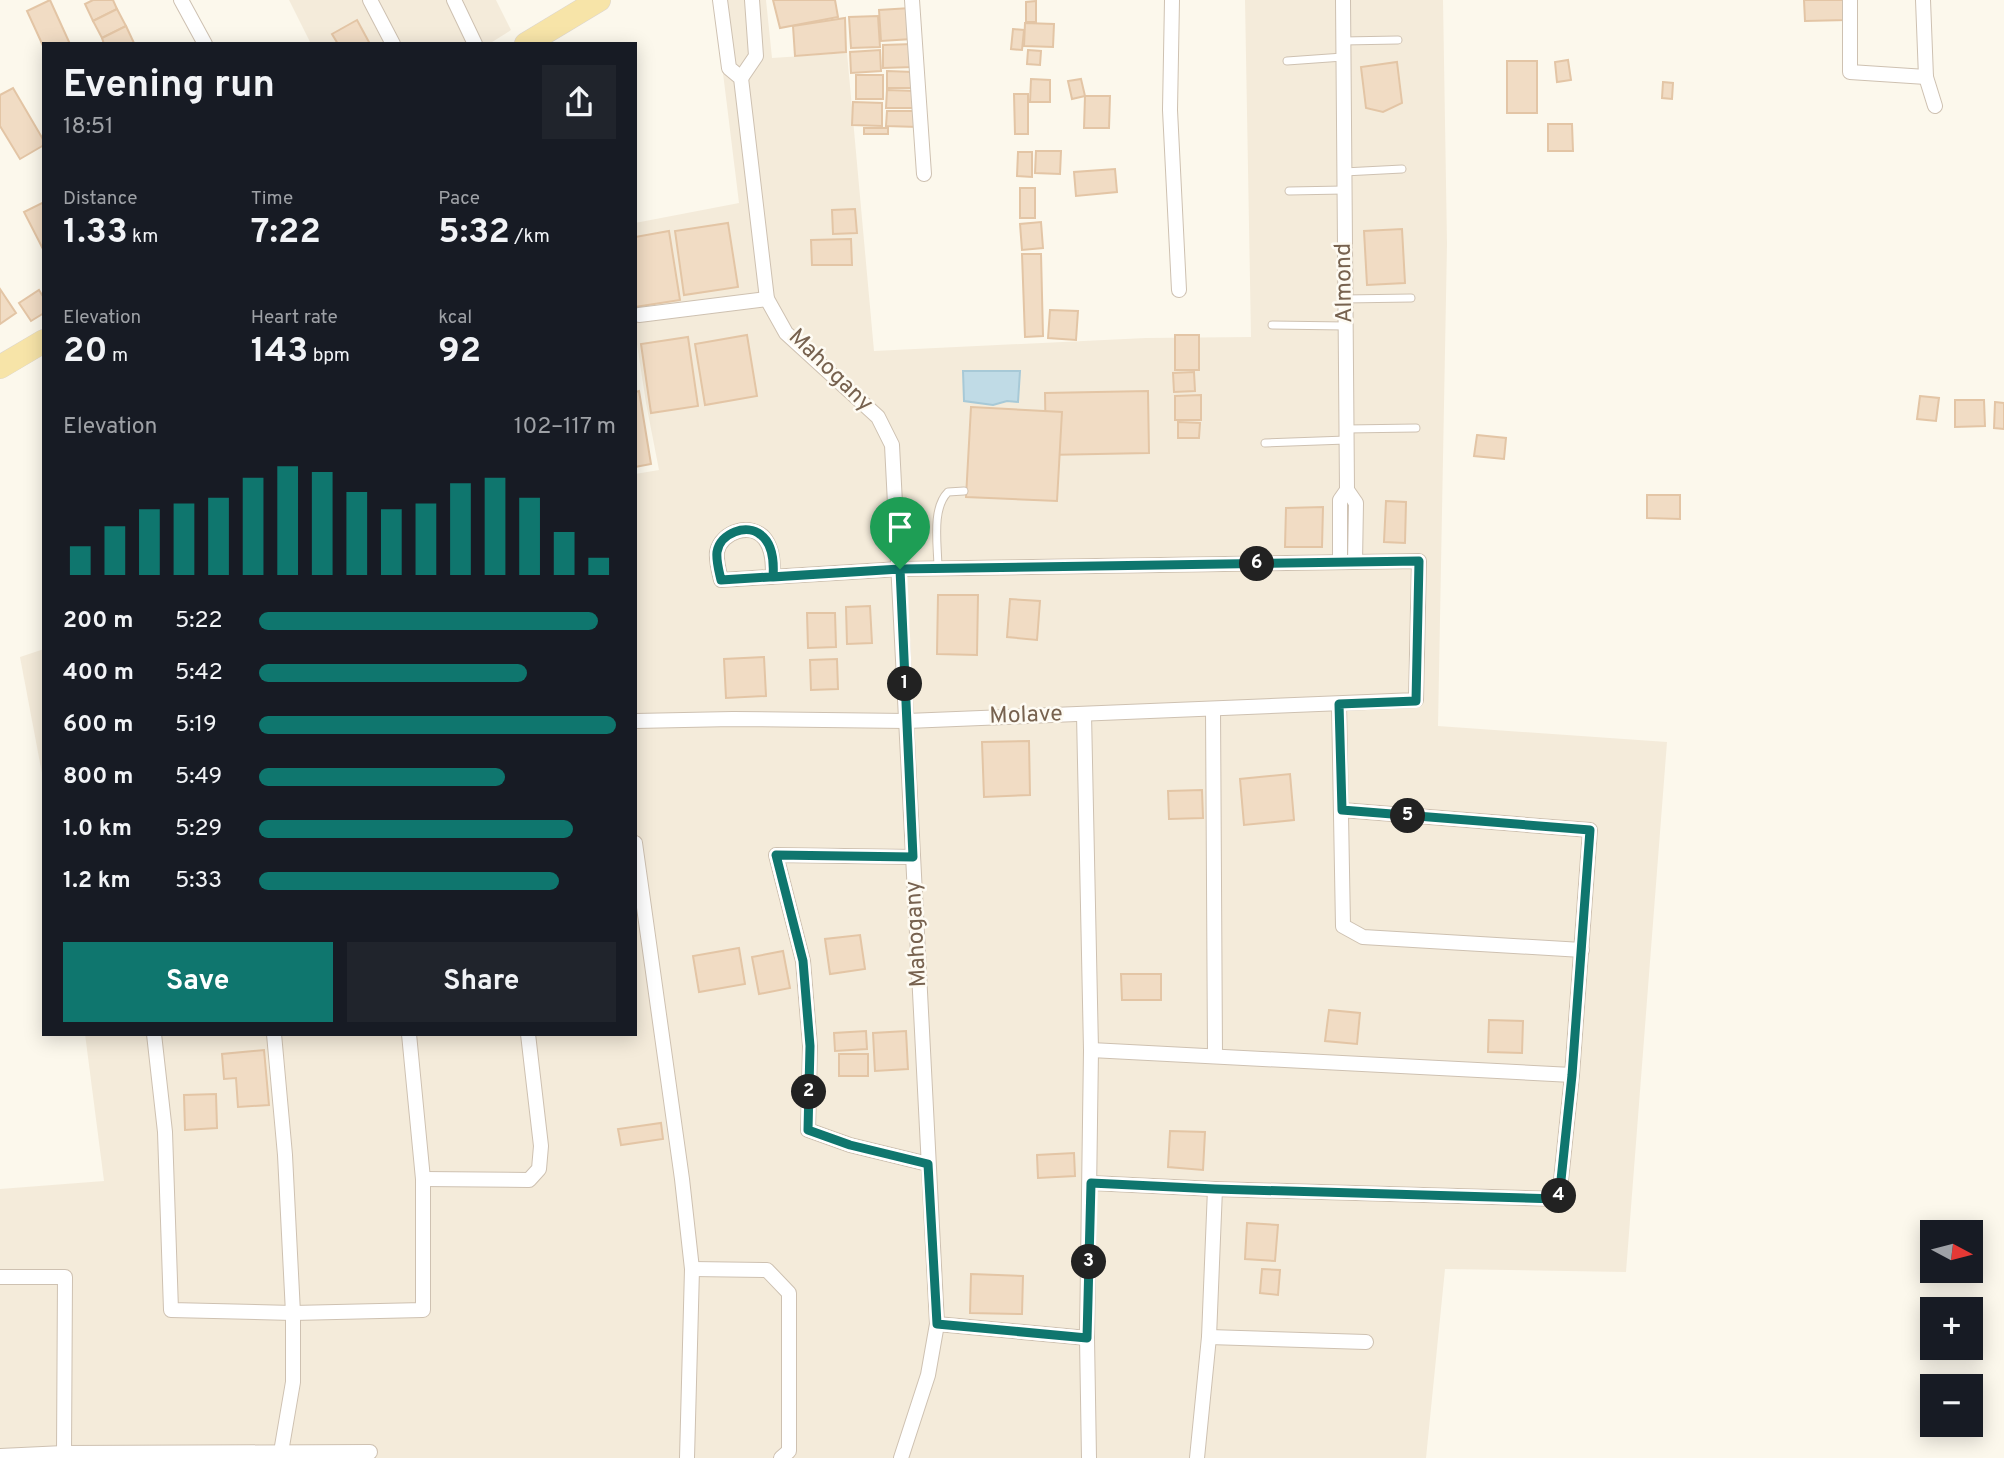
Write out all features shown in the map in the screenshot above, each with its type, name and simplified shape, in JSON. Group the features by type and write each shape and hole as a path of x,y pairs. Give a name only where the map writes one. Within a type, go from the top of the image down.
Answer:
{"main road":[{"path":"529,42 599,0"},
{"path":"0,367 42,342"}],"street":[{"path":"181,0 204,42"},
{"path":"370,0 392,42"},
{"path":"454,0 474,42"},
{"name":"Mahogany","path":"720,0 729,68 741,78 767,299 786,333 878,417 892,445 937,1324 928,1375 901,1458"},
{"path":"741,78 756,56 752,0"},
{"path":"912,0 924,174"},
{"path":"1172,0 1170,110 1179,290"},
{"name":"Almond","path":"1343,0 1347,490 1340,500 1347,562"},
{"path":"1850,0 1850,72 1926,77"},
{"path":"1923,0 1926,77 1935,106"},
{"path":"639,315 767,299"},
{"path":"773,577 774,564 770,548 763,536 752,530 741,530 723,540 717,550 721,580 773,577 900,569 1347,562"},
{"name":"Molave","path":"637,721 906,721 1416,701 1419,561 1347,562"},
{"path":"1339,704 1343,926 1363,937 1581,950"},
{"path":"1213,709 1215,1056"},
{"path":"1084,714 1091,1051 1087,1338 1089,1458"},
{"path":"1091,1183 1559,1199 1572,1075 1590,830 1342,810"},
{"path":"913,857 776,855 803,961 810,1046 808,1130 850,1145 928,1164"},
{"path":"637,875 682,1179 692,1269 687,1458"},
{"path":"154,1036 165,1132 171,1310 293,1314 423,1310 423,1179 409,1036"},
{"path":"274,1036 285,1155 293,1314 293,1382 279,1455"},
{"path":"423,1179 530,1180 539,1169 541,1146 528,1036"},
{"path":"1091,1051 1572,1075"},
{"path":"1197,1458 1209,1337 1215,1189"},
{"path":"692,1269 767,1270 789,1293 789,1451 781,1458"},
{"path":"0,1277 65,1277 64,1453"},
{"path":"937,1324 1087,1338"},
{"path":"1209,1337 1366,1342"},
{"path":"0,1455 279,1455 370,1452"}],"lane":[{"path":"1343,41 1398,40"},
{"path":"1287,61 1343,57"},
{"path":"1344,172 1402,169"},
{"path":"1289,191 1344,190"},
{"path":"1345,299 1411,298"},
{"path":"1272,325 1345,326"},
{"path":"1265,443 1416,428"},
{"path":"938,569 940,499 948,492 964,491"}],"shaded area":[{"path":"289,0 496,0 511,30 492,42 310,42"},
{"path":"714,0 766,0 772,58 847,53 874,351 1146,338 1251,337 1245,0 1443,0 1447,244 1438,726 1667,742 1626,1272 1445,1269 1426,1458 0,1458 0,1189 104,1181 85,1036 637,1036 637,474 659,470 637,344 637,223 739,203"},
{"path":"42,650 42,773 20,657"}],"water":[{"path":"963,371 1020,371 1018,402 1007,401 993,405 964,401"}],"building":[{"path":"50,0 69,42 42,44 27,11"},
{"path":"93,0 113,0 117,9 93,21 85,4"},
{"path":"773,0 835,0 838,17 780,28"},
{"path":"1804,0 1846,0 1847,20 1805,21"},
{"path":"1036,1 1036,22 1026,22 1026,2"},
{"path":"910,8 912,39 881,41 879,10"},
{"path":"117,9 126,26 102,38 93,21"},
{"path":"878,16 880,47 851,48 849,17"},
{"path":"845,18 846,52 795,56 793,26"},
{"path":"357,20 369,42 337,42 332,34"},
{"path":"1025,23 1054,24 1053,47 1024,46"},
{"path":"126,26 134,42 103,42 102,38"},
{"path":"1013,29 1024,30 1022,50 1011,49"},
{"path":"913,44 913,67 883,68 883,45"},
{"path":"880,50 881,71 851,73 850,52"},
{"path":"1028,50 1041,51 1040,65 1027,64"},
{"path":"1568,60 1571,80 1557,82 1555,62"},
{"path":"1507,61 1537,61 1537,113 1507,113"},
{"path":"1397,62 1402,103 1383,112 1366,108 1361,67"},
{"path":"887,71 913,72 913,88 887,88"},
{"path":"856,75 883,75 883,99 856,99"},
{"path":"1031,79 1050,80 1050,102 1030,102"},
{"path":"1081,79 1085,96 1072,99 1068,81"},
{"path":"1663,82 1673,83 1672,99 1662,98"},
{"path":"13,88 42,138 42,146 20,159 0,126 0,95"},
{"path":"887,90 916,91 916,108 886,108"},
{"path":"1014,94 1028,94 1028,134 1015,134"},
{"path":"1085,96 1110,96 1109,128 1084,128"},
{"path":"853,102 882,103 882,126 852,125"},
{"path":"887,111 918,111 918,127 886,126"},
{"path":"1548,124 1572,124 1573,151 1548,151"},
{"path":"864,128 888,128 888,134 864,134"},
{"path":"1036,151 1061,151 1060,174 1035,173"},
{"path":"1018,152 1032,152 1032,177 1017,176"},
{"path":"1115,169 1117,192 1076,196 1074,172"},
{"path":"1020,188 1035,188 1035,218 1020,218"},
{"path":"42,203 42,247 24,212"},
{"path":"855,209 857,233 833,234 832,210"},
{"path":"1041,222 1043,248 1022,250 1020,224"},
{"path":"728,223 738,287 684,295 675,231"},
{"path":"1402,229 1405,283 1367,285 1364,231"},
{"path":"669,231 680,300 637,307 637,237"},
{"path":"851,239 852,265 812,265 811,240"},
{"path":"1022,254 1041,254 1043,336 1025,337"},
{"path":"0,289 16,313 0,324"},
{"path":"39,290 42,295 42,314 31,321 19,303"},
{"path":"1050,310 1078,311 1076,340 1048,338"},
{"path":"747,335 757,396 705,405 695,344"},
{"path":"1175,335 1199,335 1199,370 1175,370"},
{"path":"688,337 698,406 651,413 641,344"},
{"path":"1194,372 1195,391 1174,392 1173,373"},
{"path":"1148,391 1149,453 1046,455 1045,393"},
{"path":"637,392 651,464 637,467"},
{"path":"1201,395 1201,420 1175,420 1175,396"},
{"path":"1920,396 1939,398 1936,421 1917,419"},
{"path":"1955,400 1984,400 1985,426 1955,427"},
{"path":"1995,402 2004,403 2004,429 1994,428"},
{"path":"971,407 1062,412 1057,501 966,497"},
{"path":"1178,422 1200,423 1199,438 1178,438"},
{"path":"1477,435 1506,438 1504,459 1474,456"},
{"path":"1647,495 1680,495 1680,519 1647,518"},
{"path":"1386,501 1406,502 1405,543 1384,542"},
{"path":"1323,507 1322,547 1285,547 1286,508"},
{"path":"938,595 978,595 977,655 937,654"},
{"path":"1010,599 1040,601 1037,640 1007,637"},
{"path":"870,606 872,643 847,644 846,607"},
{"path":"807,613 835,613 836,647 808,648"},
{"path":"764,657 766,696 726,698 724,659"},
{"path":"837,659 838,689 811,690 810,660"},
{"path":"1029,741 1030,795 984,797 982,742"},
{"path":"1290,774 1294,820 1244,825 1240,779"},
{"path":"1202,790 1203,818 1169,819 1168,791"},
{"path":"860,935 865,969 830,974 825,939"},
{"path":"739,948 745,984 699,992 693,956"},
{"path":"783,951 790,988 759,994 752,957"},
{"path":"1121,974 1161,974 1161,1000 1122,1000"},
{"path":"1329,1010 1360,1013 1357,1044 1325,1041"},
{"path":"1489,1020 1523,1021 1522,1053 1488,1052"},
{"path":"866,1031 867,1049 835,1051 834,1033"},
{"path":"906,1031 908,1069 875,1071 873,1033"},
{"path":"264,1050 269,1105 238,1107 236,1078 224,1079 222,1054"},
{"path":"839,1054 868,1054 868,1076 839,1076"},
{"path":"216,1094 217,1128 185,1130 184,1095"},
{"path":"661,1123 663,1139 621,1145 618,1129"},
{"path":"1170,1131 1205,1132 1203,1170 1168,1167"},
{"path":"1074,1153 1075,1176 1038,1178 1037,1155"},
{"path":"1247,1223 1278,1225 1275,1261 1245,1259"},
{"path":"1262,1269 1280,1270 1278,1295 1260,1293"},
{"path":"971,1274 1023,1276 1022,1314 970,1313"}],"route":[{"path":"900,569 773,577 721,580 717,550 730,534 752,530 763,536 770,548 774,564 773,577 806,575 900,569 913,857 776,855 803,961 810,1046 808,1130 850,1145 928,1164 937,1324 1087,1338 1091,1183 1559,1199 1572,1075 1590,830 1342,810 1339,704 1416,701 1419,561 900,569"}]}
